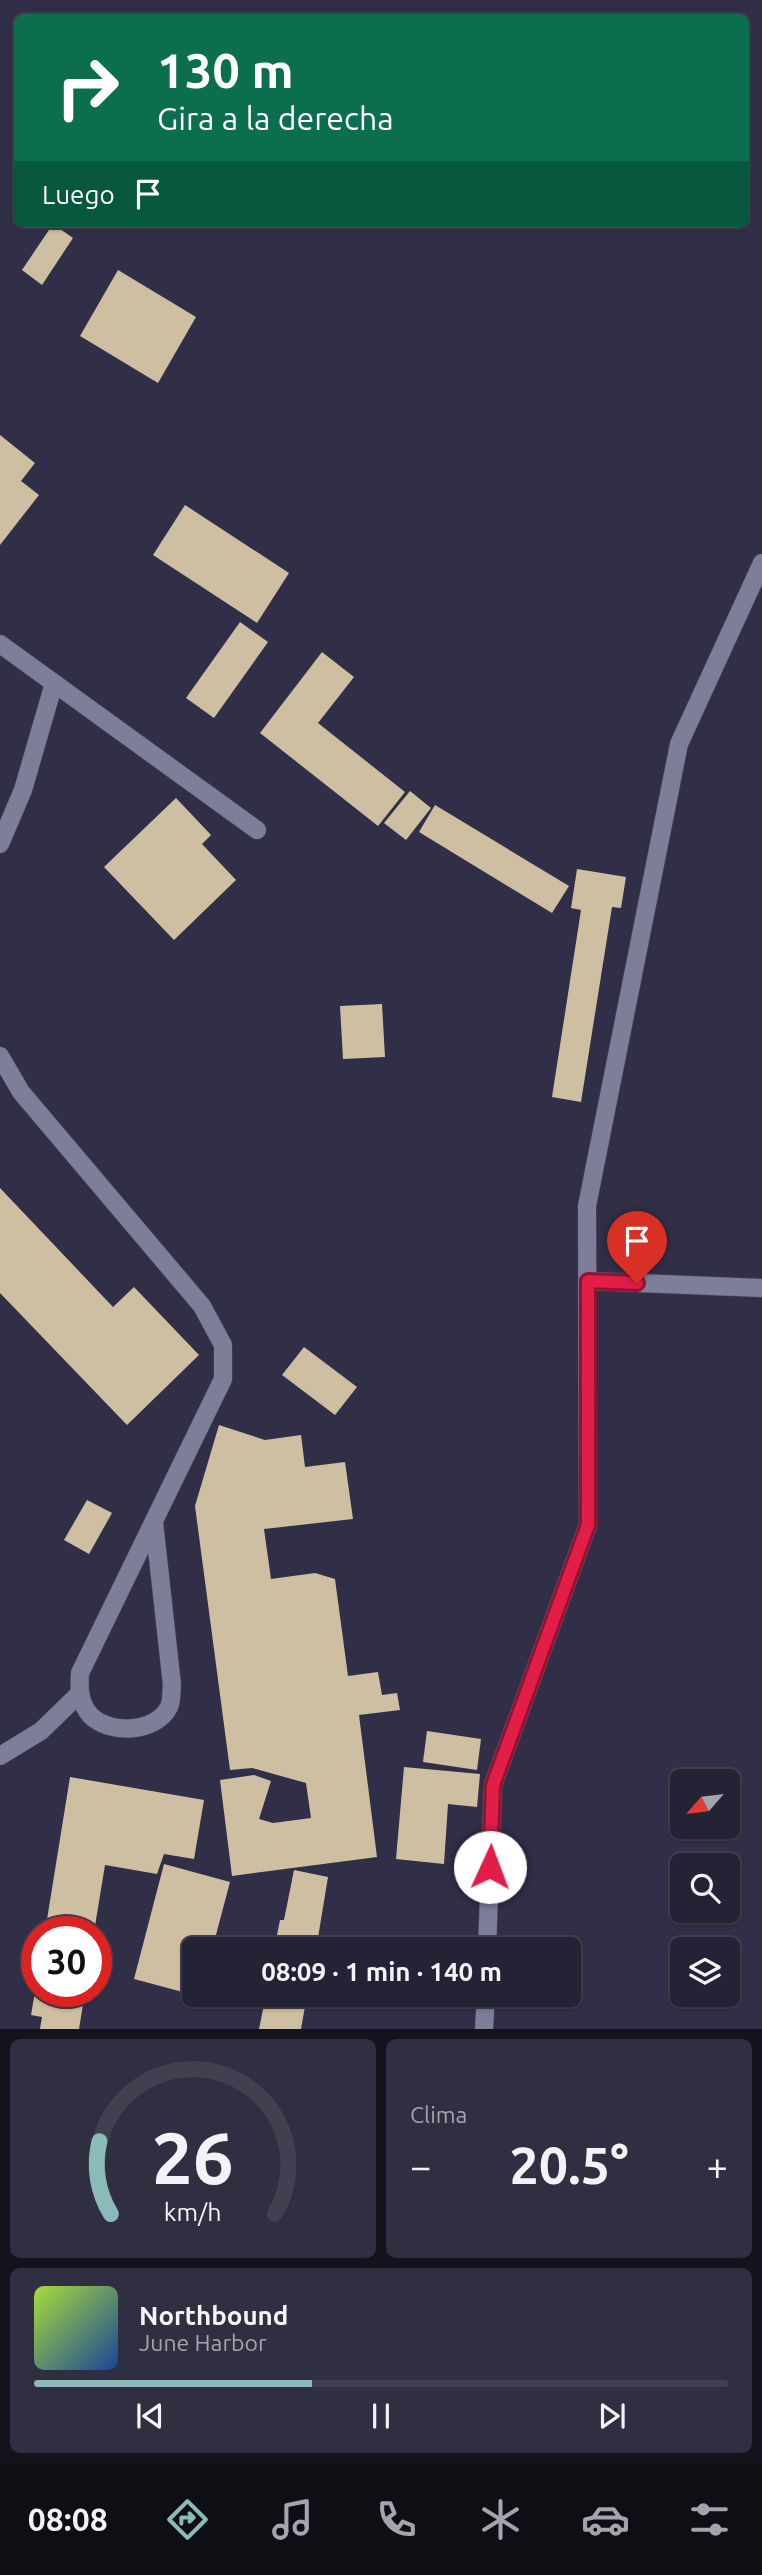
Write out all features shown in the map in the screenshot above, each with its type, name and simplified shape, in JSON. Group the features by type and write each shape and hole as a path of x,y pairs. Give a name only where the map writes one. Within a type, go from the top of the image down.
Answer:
{"street":[{"path":"487,1937 493,1785 588,1525 587,1206 679,744 762,563"},
{"path":"0,643 257,830"},
{"path":"0,844 23,790 54,683"},
{"path":"0,1056 21,1092 202,1306 223,1345 223,1379 80,1673 79,1694 90,1714 107,1727 136,1728 157,1720 170,1706 172,1685 154,1522"},
{"path":"588,1281 762,1288"},
{"path":"0,1756 41,1731 79,1694"},
{"path":"484,2029 485,2007"}],"building":[{"path":"50,228 59,228 73,238 42,285 22,270"},
{"path":"118,270 196,317 158,383 80,336"},
{"path":"0,435 35,463 21,481 39,495 0,545"},
{"path":"185,505 289,573 257,623 153,555"},
{"path":"240,622 268,642 214,718 186,698"},
{"path":"322,652 354,677 318,723 405,792 378,826 260,733"},
{"path":"410,791 431,808 406,840 384,823"},
{"path":"176,798 211,835 202,844 236,880 174,940 104,867"},
{"path":"435,805 569,886 552,913 419,832"},
{"path":"577,869 626,877 621,908 612,907 581,1102 552,1097 581,910 571,908"},
{"path":"382,1004 385,1057 343,1059 340,1006"},
{"path":"0,1188 113,1307 134,1287 199,1355 127,1425 0,1293"},
{"path":"304,1347 357,1387 335,1415 282,1375"},
{"path":"219,1425 265,1440 301,1435 305,1467 345,1462 353,1519 264,1529 271,1579 315,1573 335,1579 348,1676 378,1672 382,1695 397,1693 400,1710 359,1715 377,1857 232,1876 220,1780 254,1775 271,1781 259,1819 273,1823 311,1818 306,1783 252,1768 230,1770 195,1506"},
{"path":"87,1500 112,1513 89,1554 64,1540"},
{"path":"427,1731 481,1739 477,1770 423,1762"},
{"path":"404,1767 480,1774 477,1807 448,1804 444,1864 396,1859"},
{"path":"70,1777 204,1800 194,1859 164,1854 157,1874 105,1865 97,1916 48,1916"},
{"path":"164,1864 230,1882 215,1937 182,1937 182,1992 134,1979"},
{"path":"294,1870 328,1877 318,1937 277,1937 280,1920 284,1920"},
{"path":"32,2007 83,2007 79,2029 40,2029 42,2017 31,2015"},
{"path":"264,2007 305,2007 301,2029 259,2029"}],"route":[{"path":"490,1867 493,1785 588,1525 588,1281 637,1283"}]}
